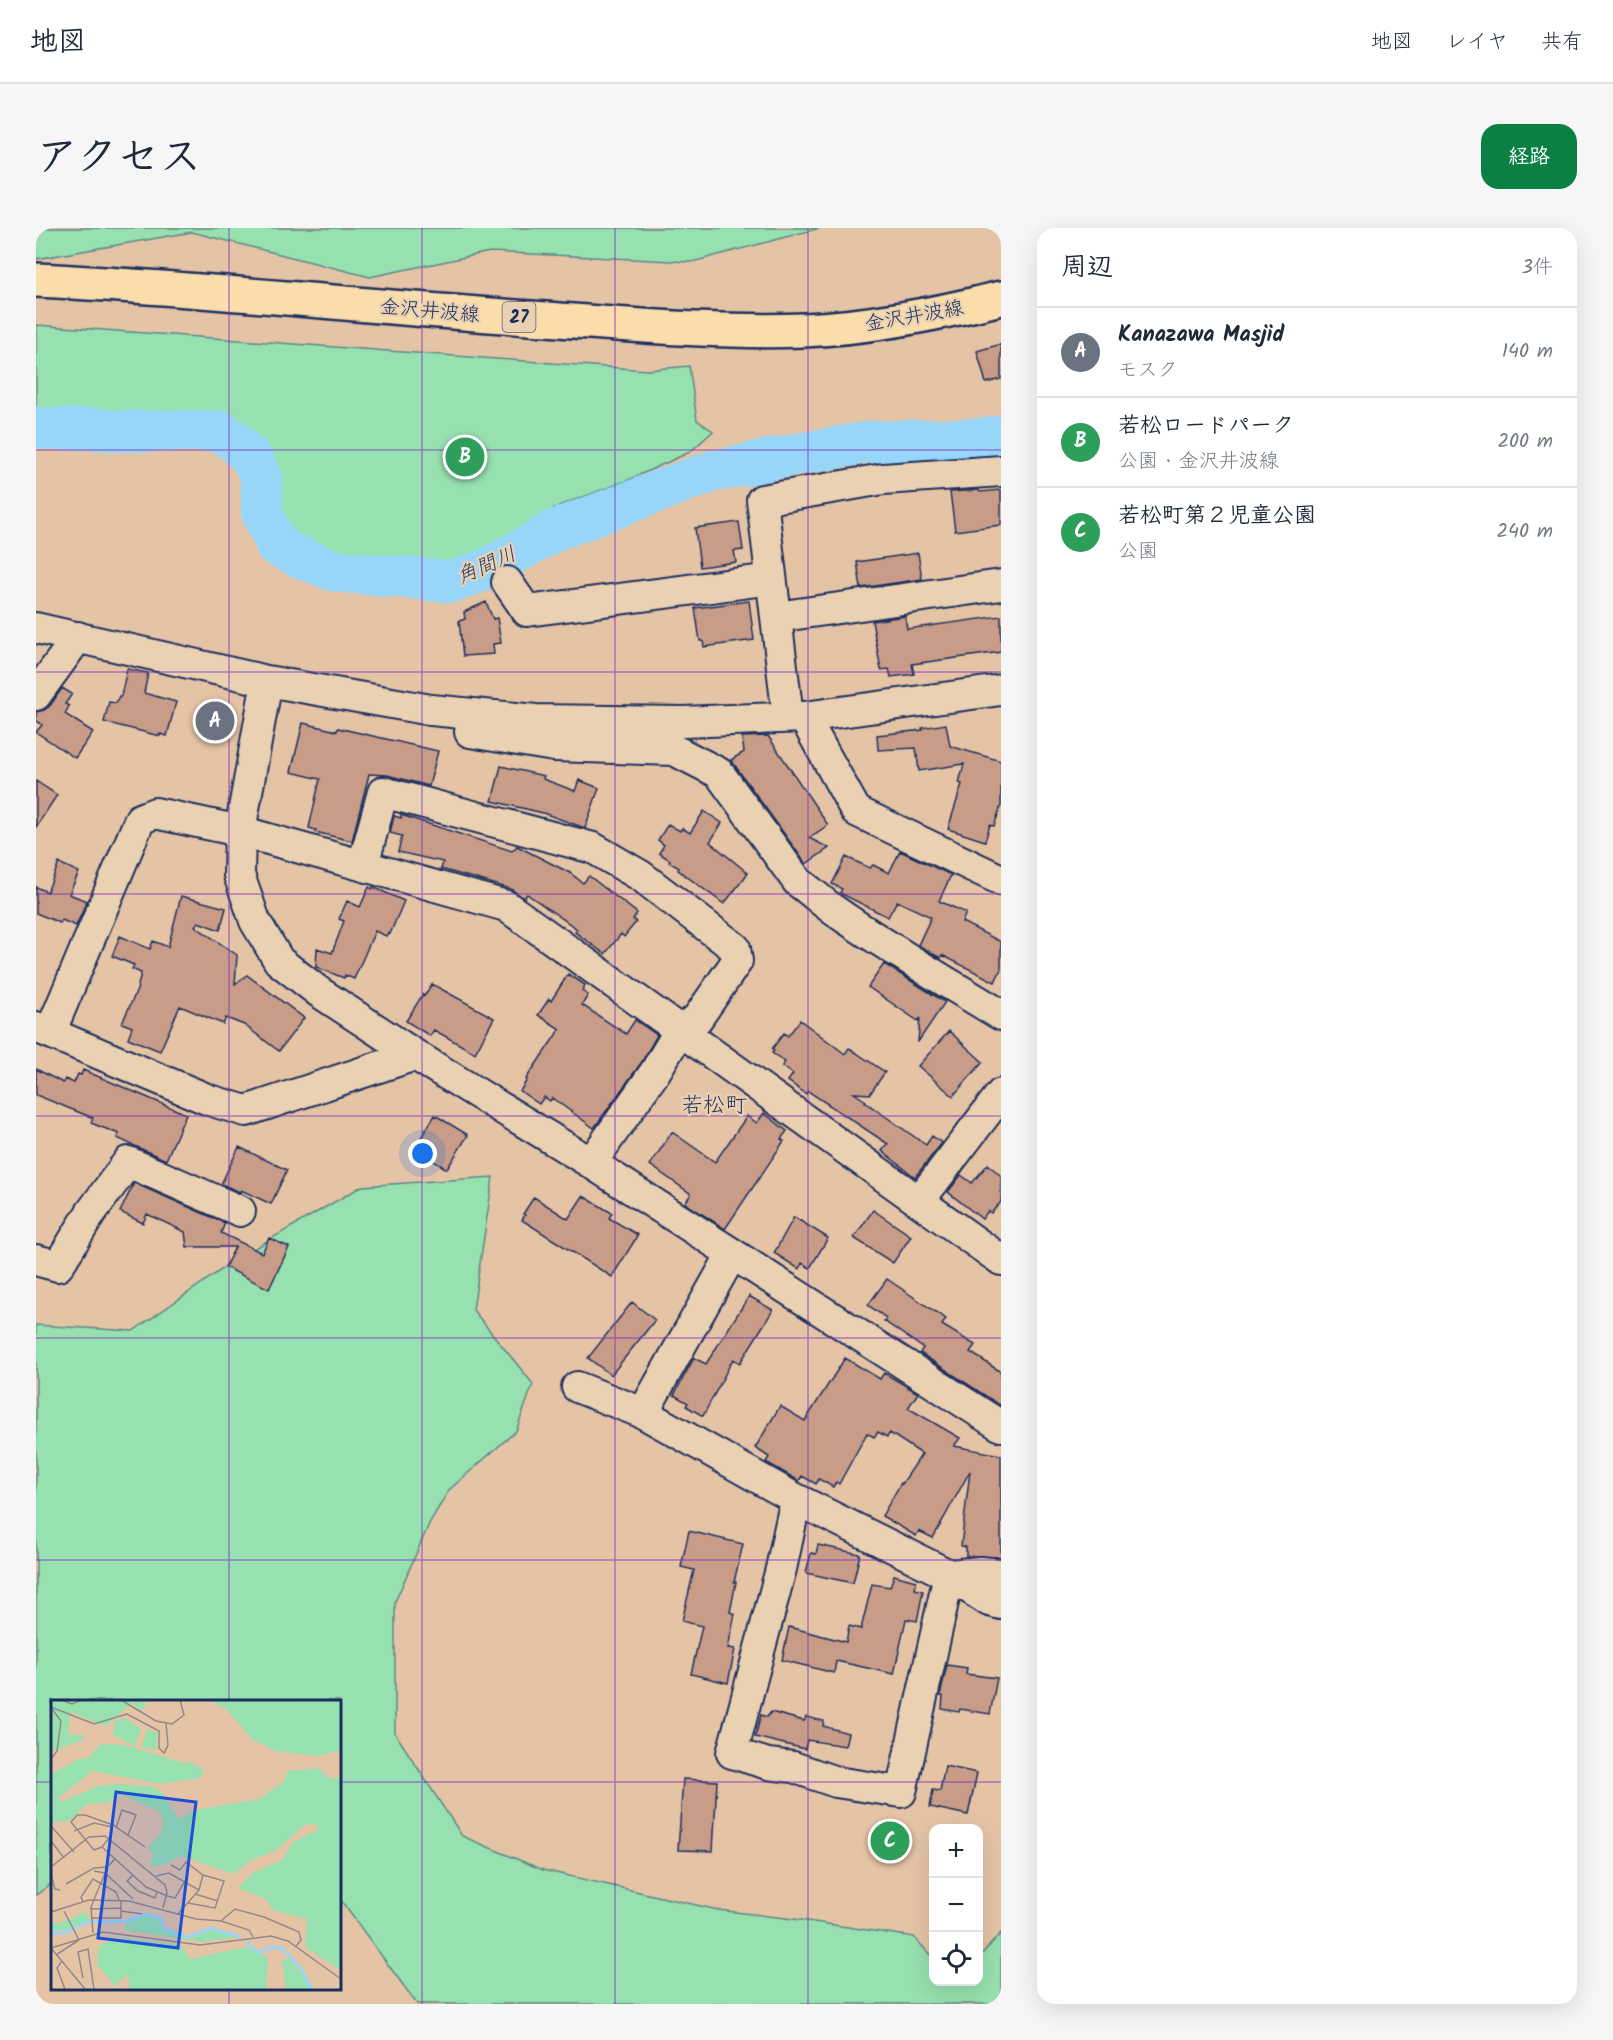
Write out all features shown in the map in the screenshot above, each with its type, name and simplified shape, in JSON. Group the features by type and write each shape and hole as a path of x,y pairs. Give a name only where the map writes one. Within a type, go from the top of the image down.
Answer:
{"main road":[{"name":"金沢井波線","path":"36,280 118,284 474,314 750,331 806,330 855,325 947,311 1001,298"}],"street":[{"path":"1001,471 883,479 762,500 776,617 796,717 855,811 1001,880"},
{"path":"507,582 526,611 771,579"},
{"path":"776,617 1001,585"},
{"path":"36,628 78,637 266,689 554,746 674,750 719,774 798,882 879,940 1001,1015"},
{"path":"36,695 78,637"},
{"path":"266,689 431,710 536,720 683,722 796,717 1001,690"},
{"path":"266,689 240,831 239,875 255,921 279,961 319,992 415,1055 591,1164 1001,1426"},
{"path":"363,865 382,792 593,848 641,876 735,948 737,961 697,1019 680,1030 655,1072 591,1164"},
{"path":"415,1055 246,1111 209,1100 43,1030 140,819 155,813 240,831 506,906 1001,1260"},
{"path":"919,1201 1001,1094"},
{"path":"36,1260 58,1266 92,1211 128,1162 240,1211"},
{"path":"643,1413 732,1254"},
{"path":"577,1387 643,1413 796,1499 949,1575 989,1601 1001,1604"},
{"path":"796,1499 782,1569 732,1753 768,1764 793,1767 836,1782 901,1792 949,1575"},
{"path":"949,1575 980,1572 1001,1574"}],"green space":[{"path":"36,228 820,228 692,262 490,252 370,277 192,232 36,259"},
{"path":"36,325 647,370 689,366 697,420 713,431 690,452 626,481 556,507 521,529 487,569 452,582 335,571 293,555 277,546 262,513 261,479 254,462 240,446 221,431 36,409"},
{"path":"493,1177 473,1310 533,1384 516,1431 449,1490 430,1522 395,1602 395,1733 462,1836 543,1870 718,1910 914,1937 929,1954 929,1986 983,1986 983,1953 1001,1933 1001,2004 417,2004 340,1899 340,1700 51,1700 51,1884 36,1895 36,1325 133,1331 241,1256 362,1186"}],"building":[{"path":"1001,344 1001,379 986,383 977,351"},
{"path":"979,490 980,492 1001,490 1001,525 955,531 950,492"},
{"path":"739,522 743,550 734,551 736,562 700,567 695,528"},
{"path":"918,553 922,579 861,588 857,562"},
{"path":"749,601 754,640 704,647 703,641 700,641 695,608"},
{"path":"486,602 493,619 497,618 501,643 493,644 494,654 463,656 459,621 465,619 464,612"},
{"path":"905,616 907,629 1001,616 1001,652 912,664 914,674 891,677 889,669 881,670 872,621"},
{"path":"127,669 148,673 144,693 176,702 167,736 104,722 109,702 116,703 121,696"},
{"path":"62,688 72,694 65,704 69,706 65,714 93,732 75,758 36,732 42,725 36,720 36,712 50,706"},
{"path":"303,723 337,731 338,728 438,751 429,786 387,775 369,774 352,841 315,832 316,830 309,828 320,779 291,772"},
{"path":"946,724 950,746 1001,761 1001,806 994,826 990,825 985,841 948,829 962,784 959,783 964,764 919,771 916,748 878,750 877,735 923,730 922,728"},
{"path":"768,736 828,825 809,838 829,848 806,864 731,760 744,752 742,737"},
{"path":"501,766 544,776 543,779 575,791 579,780 599,788 585,828 543,813 492,801"},
{"path":"36,781 57,795 36,827"},
{"path":"704,811 722,823 710,842 748,873 724,904 659,853 664,845 658,840 668,824 680,831 682,828 690,833"},
{"path":"401,815 512,851 517,846 570,873 583,883 589,876 637,913 633,919 636,922 624,937 621,934 605,954 575,932 577,929 527,894 524,898 511,889 441,869 443,862 398,852 402,836 390,833 394,816 401,818"},
{"path":"900,851 951,875 939,901 966,913 962,922 1001,942 1001,969 995,982 918,945 931,917 897,901 888,917 840,893 842,889 832,884 846,857 870,868 873,865 889,873"},
{"path":"59,863 79,872 69,894 87,901 76,926 62,920 60,923 36,913 36,887 47,892"},
{"path":"369,887 404,901 390,934 386,936 375,931 354,979 345,975 344,978 316,967 317,948 332,953 344,921 339,919 347,901 360,907"},
{"path":"181,896 226,908 220,930 198,922 195,926 237,955 235,984 247,975 304,1018 279,1051 244,1025 226,1018 223,1024 180,1006 160,1051 128,1038 132,1027 122,1023 137,990 141,973 132,969 134,965 112,956 120,936 150,949 153,941 168,947"},
{"path":"884,964 945,1002 918,1042 920,1018 918,1021 868,987"},
{"path":"568,974 585,985 582,991 588,995 582,1005 626,1034 635,1020 657,1035 641,1063 594,1128 552,1098 550,1101 544,1097 539,1104 520,1091 560,1029 538,1015 549,999 551,1001"},
{"path":"432,984 494,1018 475,1053 434,1030 430,1036 406,1021"},
{"path":"800,1020 845,1054 849,1048 885,1072 870,1094 854,1093 926,1145 932,1136 942,1143 915,1177 882,1151 888,1144 808,1091 806,1094 788,1081 793,1074 782,1066 785,1062 772,1053 774,1051 772,1049 784,1033 788,1036"},
{"path":"949,1031 983,1062 953,1096 918,1066"},
{"path":"36,1069 63,1083 65,1079 74,1083 78,1074 81,1075 83,1070 186,1114 166,1160 117,1138 119,1134 91,1123 93,1118 36,1095"},
{"path":"764,1113 787,1131 781,1139 784,1141 725,1229 685,1203 691,1194 650,1165 672,1132 715,1162 747,1116 757,1123"},
{"path":"435,1115 468,1135 447,1169 427,1157 430,1152 417,1144"},
{"path":"239,1147 287,1170 271,1204 241,1190 240,1192 221,1184"},
{"path":"988,1164 1001,1176 1001,1202 991,1213 988,1211 982,1219 948,1192 961,1175 972,1183"},
{"path":"134,1183 225,1223 221,1233 262,1253 269,1238 289,1247 269,1289 225,1267 235,1247 187,1247 185,1232 147,1214 143,1223 120,1212"},
{"path":"583,1196 612,1213 609,1218 638,1235 612,1277 522,1220 525,1215 523,1214 534,1197 568,1219"},
{"path":"873,1210 911,1236 893,1263 854,1238"},
{"path":"794,1217 828,1238 810,1268 802,1263 799,1269 774,1253"},
{"path":"887,1279 946,1319 942,1325 975,1345 970,1352 1001,1372 1001,1406 920,1353 923,1348 884,1321 886,1318 868,1305"},
{"path":"749,1296 773,1310 740,1363 733,1359 703,1416 686,1406 688,1403 674,1395 694,1358 706,1364"},
{"path":"632,1302 655,1320 611,1375 588,1358"},
{"path":"845,1358 880,1379 884,1373 918,1393 908,1408 960,1438 954,1446 1001,1455 1001,1557 966,1556 966,1547 961,1546 970,1471 933,1538 919,1531 916,1536 882,1516 901,1483 922,1454 890,1433 887,1437 878,1432 874,1437 867,1433 839,1484 836,1482 833,1487 819,1479 816,1484 802,1476 799,1481 766,1462 769,1457 755,1448 780,1406 805,1421"},
{"path":"689,1531 743,1544 730,1612 735,1614 728,1648 735,1649 728,1683 691,1674 702,1626 682,1621 694,1570 681,1567"},
{"path":"818,1545 860,1554 853,1583 806,1573 811,1553 816,1554"},
{"path":"894,1575 916,1581 915,1589 923,1591 917,1621 906,1619 894,1674 836,1661 834,1673 782,1660 789,1627 846,1642 849,1626 861,1629 872,1584 890,1587"},
{"path":"947,1665 967,1668 966,1674 997,1678 990,1714 960,1709 959,1712 942,1709 943,1696 940,1696"},
{"path":"771,1712 804,1721 806,1717 824,1721 823,1726 848,1733 845,1746 807,1740 805,1749 755,1737 761,1715 767,1717"},
{"path":"945,1766 977,1773 968,1815 930,1807 933,1790 940,1791"},
{"path":"683,1779 717,1781 713,1851 678,1850"}],"waterway":[{"name":"角間川","path":"36,427 122,431 221,431 240,446 254,462 261,478 262,513 277,546 335,571 452,582 487,569 558,529 710,472 870,442 980,439 1001,436"}],"place":[{"name":"若松ロードパーク","path":"465,457"},
{"name":"Kanazawa Masjid","path":"215,721"},
{"name":"若松町第２児童公園","path":"890,1841"}],"district":[{"name":"若松町","path":"714,1104"}]}
